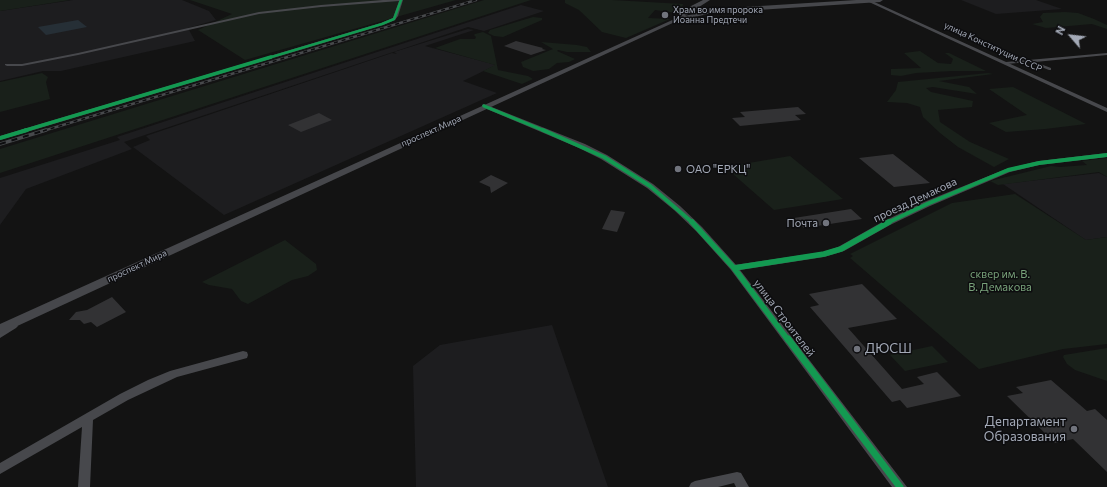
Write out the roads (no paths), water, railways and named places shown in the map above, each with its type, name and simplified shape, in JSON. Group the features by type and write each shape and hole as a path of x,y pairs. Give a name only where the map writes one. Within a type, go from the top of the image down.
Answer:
{"main road":[{"path":"675,20 693,7 707,0"},
{"name":"проспект Мира","path":"0,329 484,106 675,20 712,10 880,0"},
{"path":"693,7 712,10"}],"street":[{"path":"7,65 22,65 78,54 259,13 398,0"},
{"path":"0,138 388,21 396,16 401,0"},
{"name":"улица Конституции СССР","path":"871,1 1107,110"},
{"path":"1006,63 1107,54"},
{"path":"1030,61 1049,69"},
{"name":"улица Строителей","path":"484,106 582,146 631,174 677,208 699,229 734,268 900,487"},
{"name":"проезд Демакова","path":"734,268 824,254 841,249 887,223 927,204 1008,170 1039,163 1107,155"},
{"path":"0,335 24,318"},
{"path":"0,469 152,383 174,374 243,355"},
{"path":"84,487 88,418"},
{"path":"695,487 737,477 743,487"}],"railway":[{"path":"43,131 476,0"},
{"path":"0,144 46,130"}],"place":[{"name":"Храм во имя пророка Иоанна Предтечи","path":"665,15"},
{"name":"ОАО \"ЕРКЦ\"","path":"678,169"},
{"name":"Почта","path":"826,223"},
{"name":"ДЮСШ","path":"857,349"},
{"name":"Департамент Образования","path":"1074,429"}],"park label":[{"name":"сквер им. В. В. Демакова","path":"1000,280"}]}
